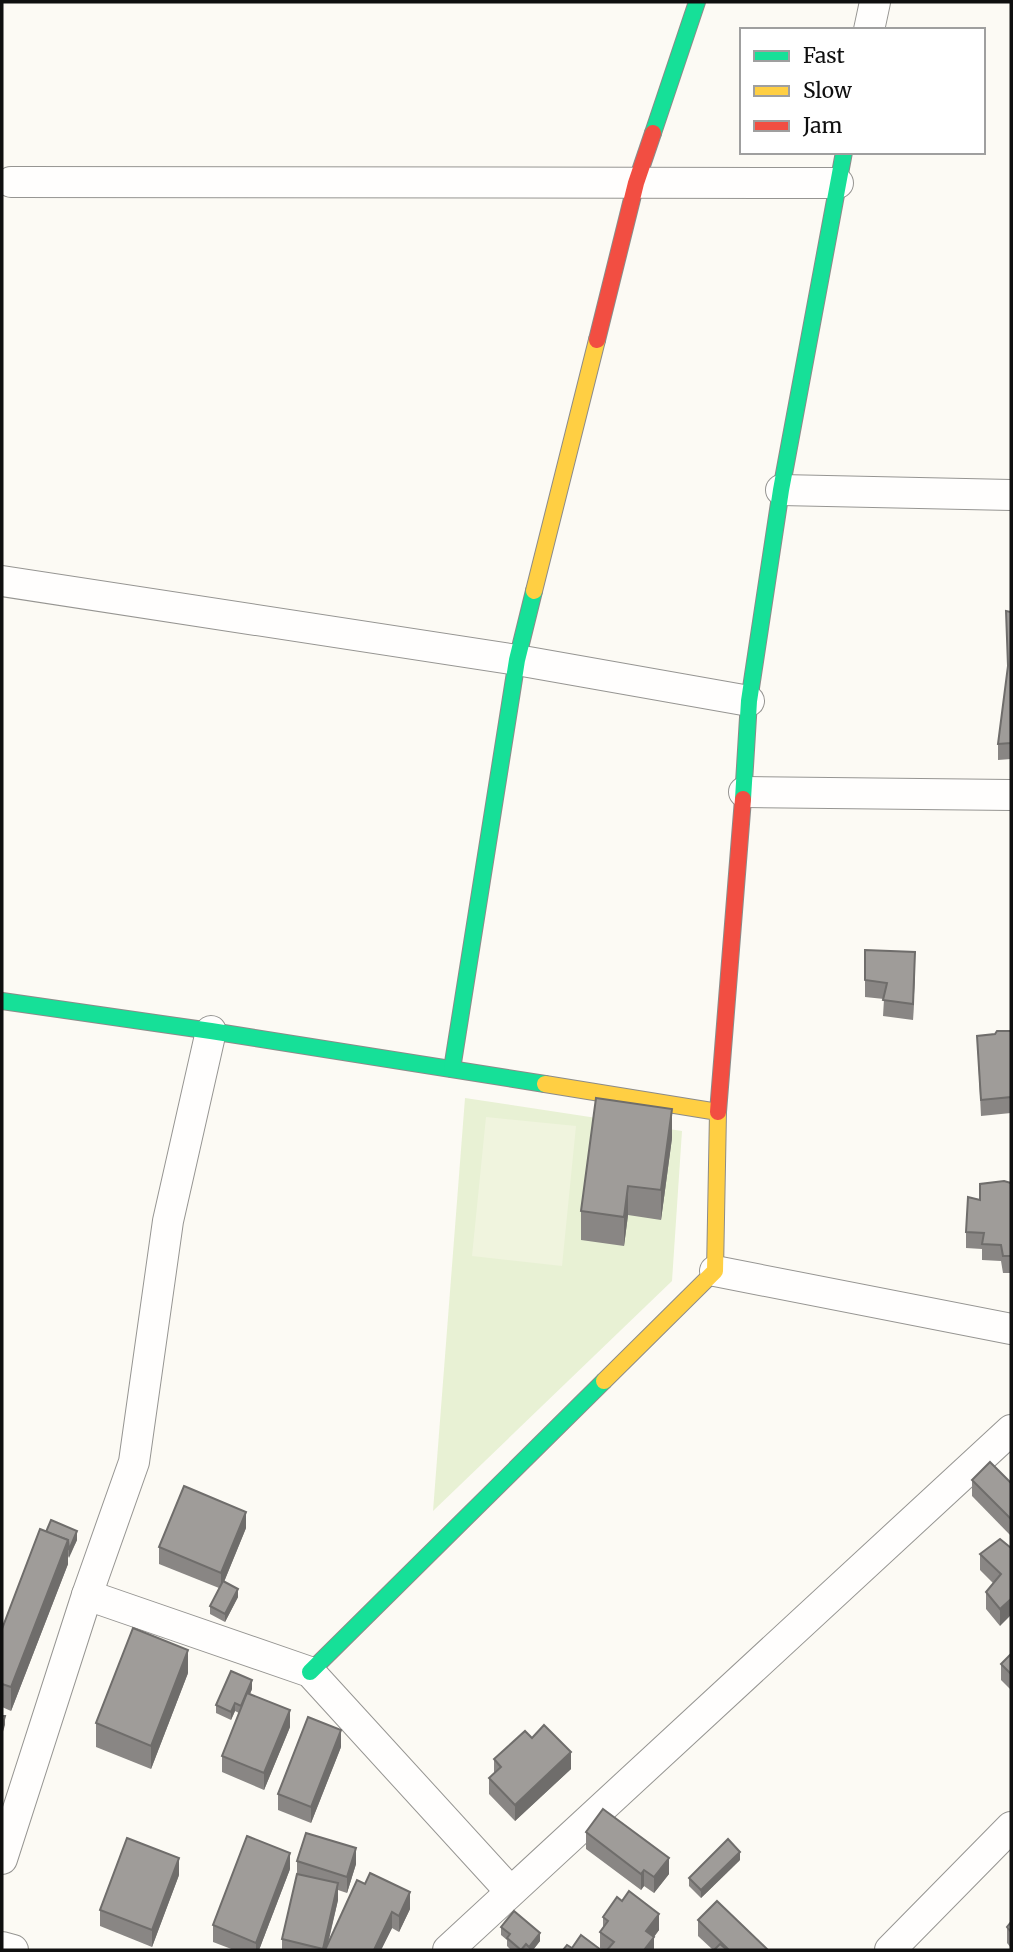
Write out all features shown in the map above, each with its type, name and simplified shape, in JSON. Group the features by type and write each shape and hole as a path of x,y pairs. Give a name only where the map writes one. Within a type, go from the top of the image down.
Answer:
{"street":[{"path":"452,1069 517,660 636,183 697,2"},
{"path":"869,28 874,2"},
{"path":"310,1672 715,1271 718,1112 749,701 781,490 844,154"},
{"path":"11,182 838,183"},
{"path":"781,490 1011,495"},
{"path":"2,580 517,660 749,701"},
{"path":"744,792 1011,795"},
{"path":"2,1001 211,1031 718,1112"},
{"path":"2,1859 87,1595 134,1462 168,1221 211,1031"},
{"path":"715,1271 1011,1329"},
{"path":"448,1950 1011,1430"},
{"path":"87,1595 310,1672 510,1891"},
{"path":"890,1950 1011,1827"},
{"path":"2,1947 13,1950"}],"green space":[{"path":"465,1098 682,1131 672,1281 433,1511"},
{"path":"486,1117 576,1126 562,1266 472,1256"}],"building":[{"path":"1006,611 1011,612 1011,743 998,744 1008,666"},
{"path":"865,950 915,952 913,1004 883,1000 887,983 865,980"},
{"path":"997,1031 1011,1031 1011,1097 981,1100 977,1036 995,1034"},
{"path":"596,1098 672,1109 661,1190 628,1186 624,1217 581,1211"},
{"path":"1004,1181 1011,1183 1011,1256 1003,1256 1001,1245 982,1244 984,1233 966,1232 968,1197 980,1200 980,1184"},
{"path":"990,1462 1011,1483 1011,1519 972,1480"},
{"path":"184,1486 246,1512 221,1573 159,1547"},
{"path":"51,1520 77,1531 69,1550 68,1540 46,1532"},
{"path":"40,1529 68,1540 11,1687 2,1684 2,1629"},
{"path":"1000,1539 1011,1548 1011,1599 1000,1609 986,1592 1001,1574 980,1554"},
{"path":"223,1581 238,1589 225,1614 210,1606"},
{"path":"133,1628 188,1650 151,1746 96,1723"},
{"path":"1011,1654 1011,1674 1001,1664"},
{"path":"231,1671 252,1680 241,1706 235,1703 231,1712 216,1705"},
{"path":"247,1693 290,1710 264,1773 222,1756"},
{"path":"308,1717 341,1730 311,1807 278,1794"},
{"path":"544,1725 571,1752 515,1805 489,1778 501,1767 494,1759 525,1731 532,1738"},
{"path":"603,1809 669,1858 654,1877 644,1870 641,1874 586,1832"},
{"path":"306,1833 356,1848 347,1877 297,1861"},
{"path":"247,1836 290,1853 256,1943 213,1925"},
{"path":"127,1838 179,1858 152,1930 100,1910"},
{"path":"728,1839 740,1852 701,1890 689,1878"},
{"path":"370,1873 410,1892 399,1916 392,1912 374,1950 325,1950 357,1880 365,1884"},
{"path":"297,1874 338,1883 323,1949 282,1939"},
{"path":"629,1891 659,1914 646,1931 654,1937 644,1950 607,1950 614,1942 600,1932 608,1921 603,1917 617,1897 622,1901"},
{"path":"717,1901 768,1950 729,1950 698,1920"},
{"path":"514,1911 540,1933 529,1947 526,1944 521,1950 507,1938 510,1934 501,1927"},
{"path":"581,1935 601,1950 563,1950 567,1945 572,1948"},
{"path":"720,1944 727,1950 714,1950"}],"traffic: fast":[{"path":"653,133 697,2"},
{"path":"743,799 749,701 781,490 844,154"},
{"path":"452,1069 517,660 534,591"},
{"path":"2,1001 545,1084"},
{"path":"310,1672 604,1381"}],"traffic: slow":[{"path":"534,591 597,340"},
{"path":"545,1084 718,1112 715,1271 604,1381"}],"traffic: jam":[{"path":"597,340 636,183 653,133"},
{"path":"718,1112 743,799"}]}
